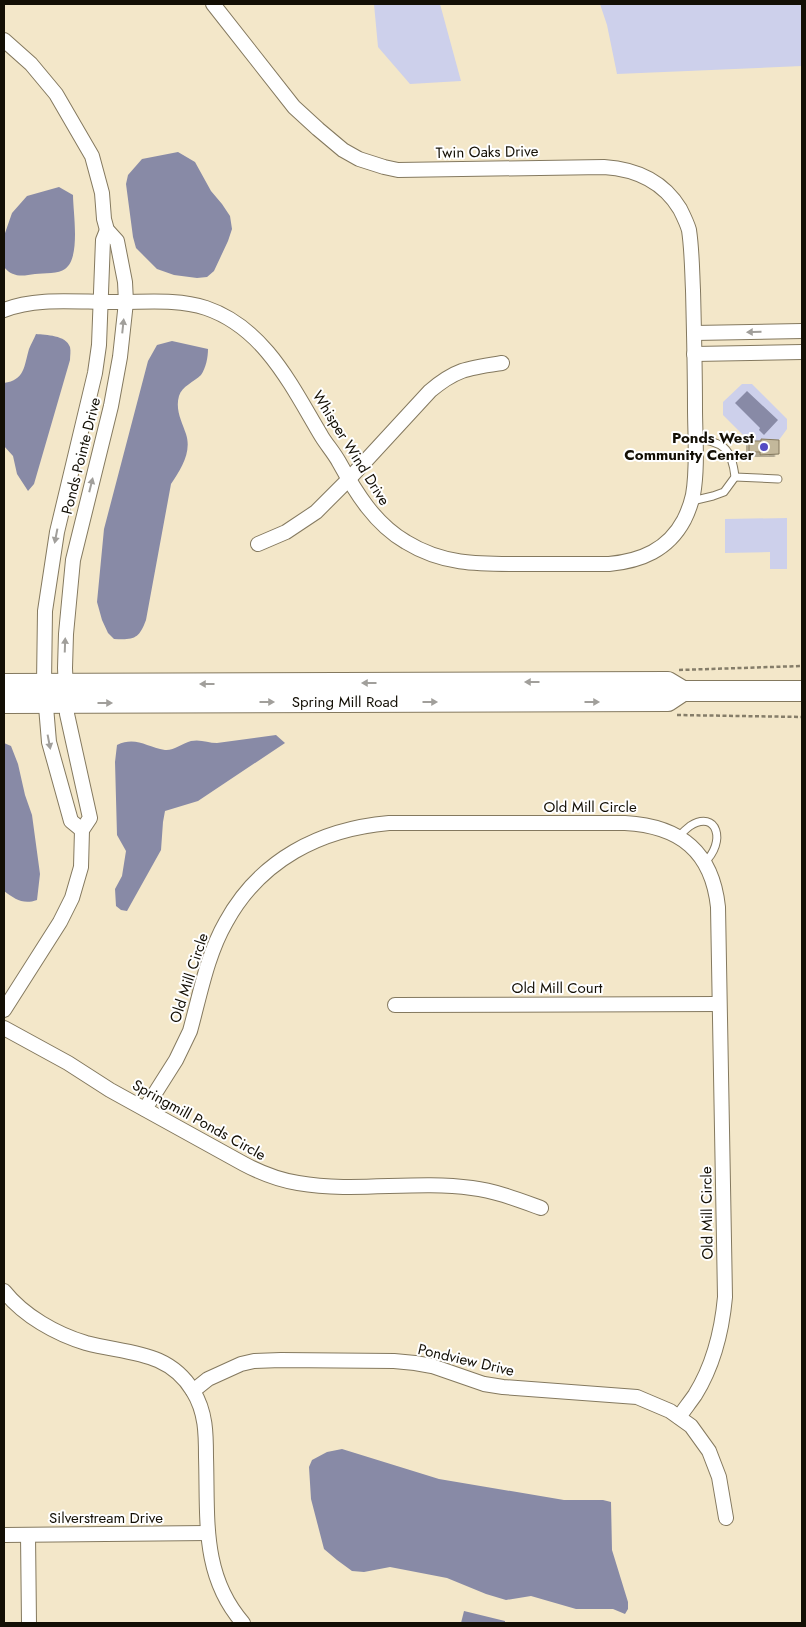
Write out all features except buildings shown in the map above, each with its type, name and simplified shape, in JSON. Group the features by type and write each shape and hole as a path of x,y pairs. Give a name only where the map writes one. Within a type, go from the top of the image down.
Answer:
{"street":[{"name":"Twin Oaks Drive","path":"213,4 294,107 343,150 359,159 384,168 398,170 612,168 636,172 654,182 672,198 688,228 691,247 694,344"},
{"name":"Ponds Pointe Drive","path":"4,40 31,64 56,94 92,156 99,179 107,230 118,241 125,282 126,302 112,406 73,560 66,634 66,694 70,730 90,818 82,830 81,867 72,898 60,922 4,1010"},
{"name":"Ponds Pointe Drive","path":"82,830 71,821 49,742 45,693 46,611 51,560 68,479 95,373 99,345 103,240 107,230"},
{"name":"Whisper Wind Drive","path":"4,310 48,302 169,302 206,308 223,315 247,331 266,348 285,374 348,480 377,520 390,532 427,554 442,559 479,564 609,564 638,559 663,546 673,536 683,522 692,500 695,481 694,344"},
{"path":"694,344 802,331"},
{"path":"694,344 802,352"},
{"path":"258,544 286,532 307,519 348,480 442,380 454,373 475,367 502,363"},
{"name":"Spring Mill Road","path":"4,684 45,693 66,694 668,682 683,691 802,691"},
{"name":"Spring Mill Road","path":"4,703 45,693"},
{"name":"Old Mill Circle","path":"145,1109 184,1045 190,1031 215,944 226,922 239,901 256,882 275,864 295,850 339,832 367,825 389,824 625,823 647,824 661,828 678,837 692,848 704,863 712,877 718,907 724,1312 721,1329 708,1368 696,1394 679,1417"},
{"name":"Old Mill Court","path":"395,1005 719,1004"},
{"name":"Springmill Ponds Circle","path":"4,1028 145,1109 262,1173 283,1180 318,1185 472,1188 505,1195 541,1208"},
{"path":"4,1292 37,1321 64,1335 96,1346 143,1354 154,1358 176,1372 193,1391 200,1406 206,1430 208,1533 214,1573 220,1590 234,1613 243,1623"},
{"name":"Pondview Drive","path":"193,1391 226,1370 254,1361 394,1361 432,1366 484,1384 502,1387 637,1396 670,1411 691,1426 709,1451 718,1477 726,1518"},
{"name":"Silverstream Drive","path":"4,1535 208,1533"},
{"path":"28,1535 30,1623"}],"lane":[{"path":"692,500 724,492 735,477 734,465 729,452 716,443 695,438"},
{"path":"735,477 778,479"},
{"path":"678,837 690,826 696,824 708,822 713,826 718,836 717,844 711,856 704,863"}],"shaded area":[{"path":"374,4 440,4 461,81 410,84 378,47"},
{"path":"600,4 802,4 802,66 617,74 607,25"},
{"path":"178,152 195,162 211,191 230,216 232,229 228,241 214,271 207,277 197,278 174,275 157,269 136,248 133,237 126,184 128,175 142,159"},
{"path":"59,187 73,195 75,245 70,263 62,271 55,273 22,276 7,271 4,267 4,236 12,213 27,196"},
{"path":"36,334 55,336 68,343 70,347 70,360 34,484 28,491 17,474 13,456 4,446 4,383 16,379 20,375"},
{"path":"172,341 208,349 207,359 201,375 185,387 179,396 178,411 186,434 187,454 171,484 146,620 141,631 135,637 114,639 108,633 102,620 97,602 104,529 148,361 157,345"},
{"path":"742,384 752,384 787,419 787,429 779,440 779,454 760,455 760,452 749,452 749,441 723,415 723,402"},
{"path":"747,391 778,420 764,435 759,430 760,428 735,403"},
{"path":"787,518 787,569 770,569 770,552 725,553 725,519"},
{"path":"276,735 285,743 198,801 165,811 161,850 127,911 121,910 116,906 115,889 122,876 126,851 117,835 115,762 117,745 136,742 168,750 198,740 217,743"},
{"path":"4,743 11,746 18,764 32,815 40,874 37,900 27,902 19,900 4,891"},
{"path":"342,1449 439,1479 564,1500 603,1500 611,1502 612,1550 628,1602 628,1609 625,1614 613,1609 576,1609 531,1596 506,1600 447,1578 390,1567 364,1572 352,1571 324,1549 311,1499 309,1467 312,1460 327,1452"},
{"path":"464,1611 505,1621 505,1623 461,1623"}],"place":[{"name":"Ponds West Community Center","path":"764,447"}]}
